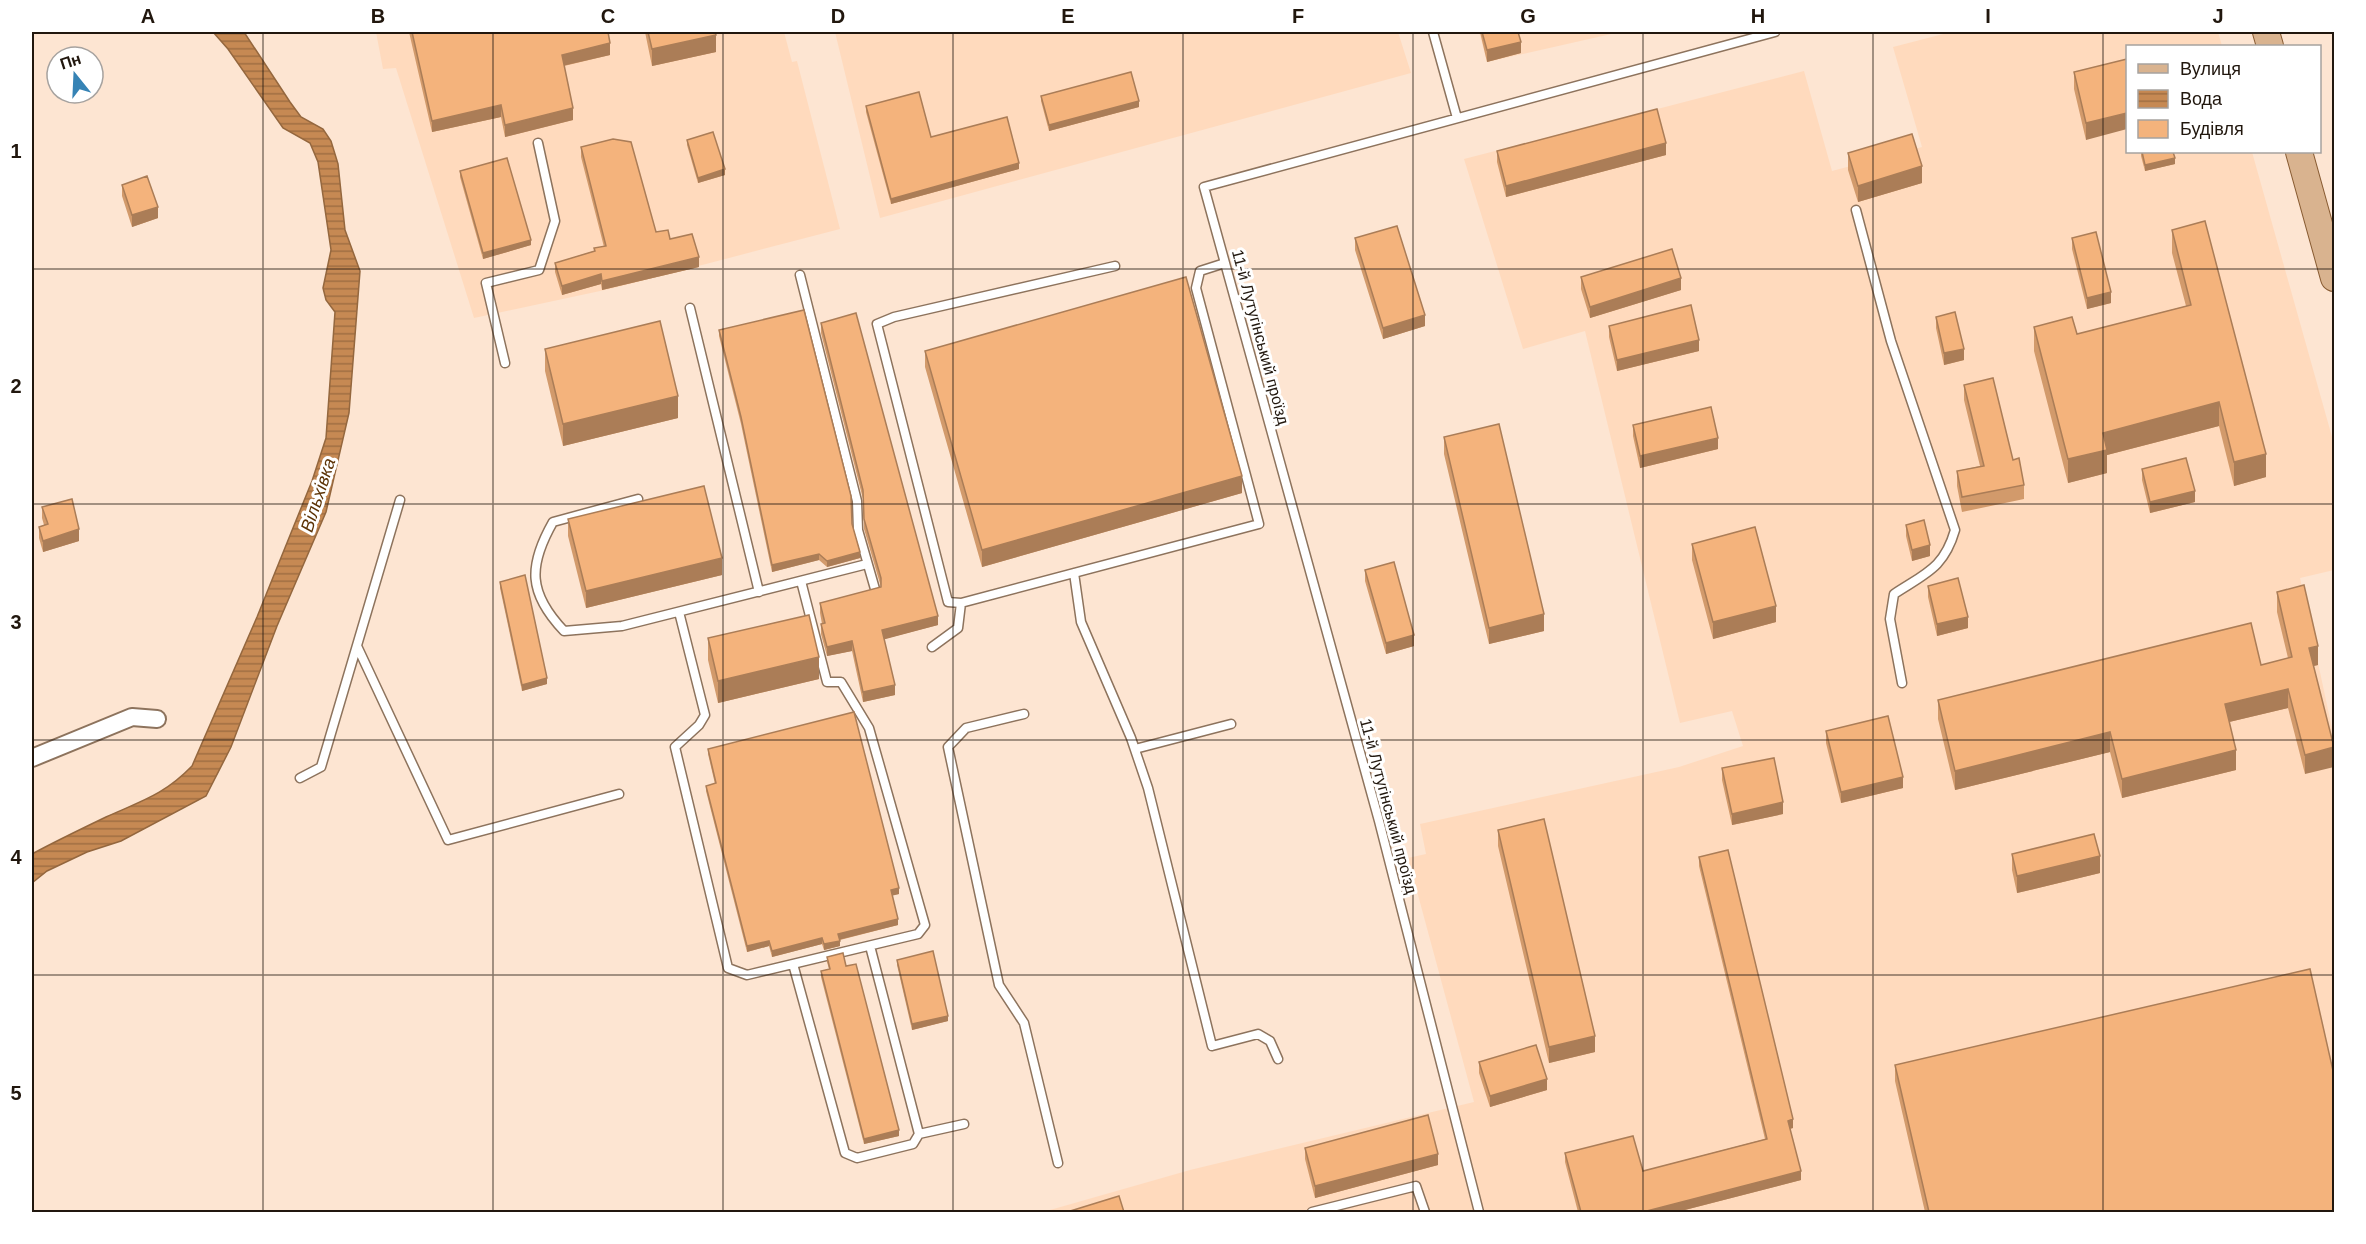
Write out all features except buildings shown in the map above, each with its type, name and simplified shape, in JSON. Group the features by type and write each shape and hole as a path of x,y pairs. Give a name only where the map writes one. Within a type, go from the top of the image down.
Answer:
{"main road":[{"path":"2300,153 2334,278"}],"street":[{"path":"32,758 132,717 157,719"}],"lane":[{"path":"1433,32 1457,118"},
{"name":"11-й Лутугінський проїзд","path":"1479,1212 1440,1067 1379,821 1204,187 1775,32"},
{"path":"505,363 486,283 539,270 555,221 538,143"},
{"path":"1856,210 1891,341 1955,530 1949,550 1941,562 1894,594 1890,619 1902,683"},
{"path":"1115,266 894,317 878,324 948,602 961,603 1259,524 1196,288 1200,271 1225,263"},
{"path":"800,275 857,501 858,530 875,589"},
{"path":"690,308 759,592"},
{"path":"638,499 553,522 539,546 533,581 546,612 564,631 622,626 867,564"},
{"path":"300,778 321,767 400,500"},
{"path":"1074,573 1081,622 1135,749 1148,788 1212,1046 1258,1034 1270,1041 1278,1059"},
{"path":"680,612 705,715 675,747 728,968 747,975 918,934 925,925 869,729 841,682 827,682 801,581"},
{"path":"932,647 958,628 961,603"},
{"path":"357,646 448,840 619,794"},
{"path":"1024,714 966,728 948,747 999,985 1024,1023 1058,1163"},
{"path":"1135,749 1231,724"},
{"path":"793,964 845,1153 857,1158 913,1144 919,1134 870,946"},
{"path":"919,1134 964,1124"},
{"path":"1312,1212 1416,1186 1425,1212"}],"shaded area":[{"path":"376,32 784,32 792,62 797,61 840,229 614,288 474,318 396,68 383,69"},
{"path":"835,32 1398,32 1411,73 880,218"},
{"path":"1479,32 1620,32 1487,62"},
{"path":"1951,32 2218,32 2222,45 2126,45 2126,153 2252,153 2334,444 2334,570 2300,578 2334,738 2334,1212 1043,1212 1190,1170 1474,1102 1408,858 1426,854 1420,824 1679,767 1743,746 1732,711 1680,723 1585,331 1523,349 1464,159 1804,71 1832,171 1922,147 1893,47"}],"water":[{"name":"Вільхівка","path":"213,32 244,32 301,117 323,129 331,141 338,164 345,230 360,271 349,413 326,512 277,626 231,747 206,796 121,841 87,852 47,871 32,883 32,854 162,791 192,766 257,617 312,481 326,438 335,312 326,300 323,288 331,250 318,162 310,143 283,128 228,49"}]}
